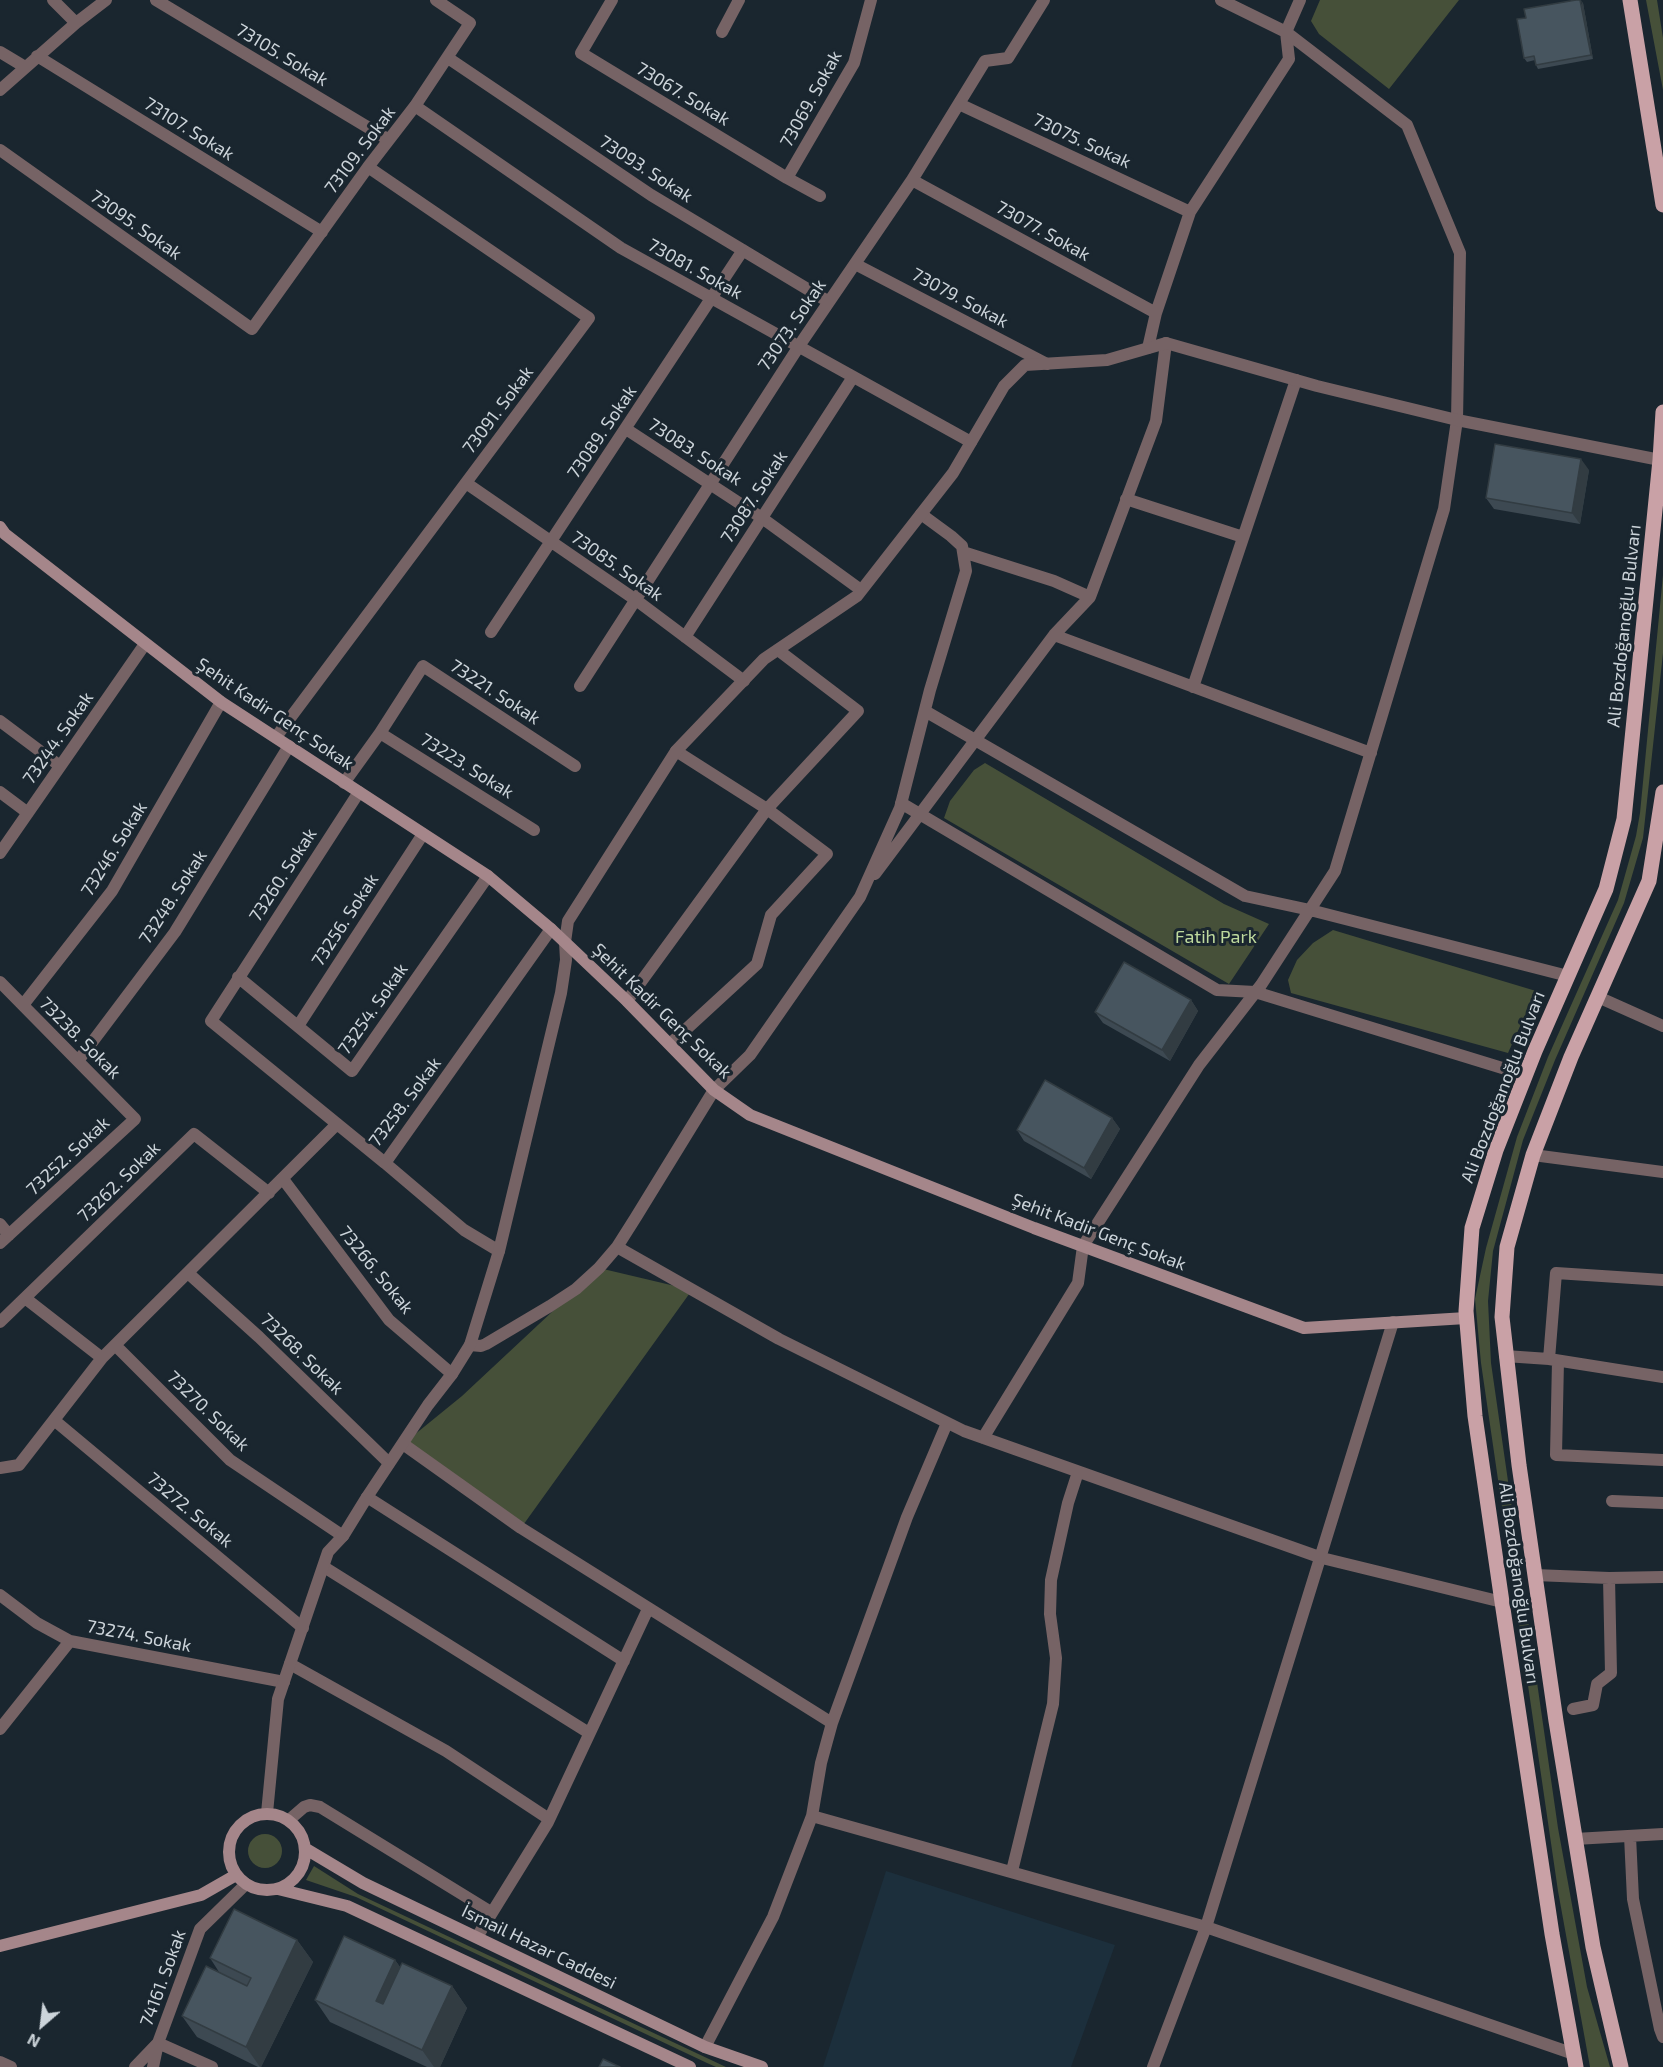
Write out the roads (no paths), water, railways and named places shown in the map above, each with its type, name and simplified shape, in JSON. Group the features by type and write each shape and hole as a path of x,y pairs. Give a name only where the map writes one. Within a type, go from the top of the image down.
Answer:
{"main road":[{"path":"1630,0 1663,205"},
{"name":"Ali Bozdoğanoğlu Bulvarı","path":"1575,2060 1550,1923 1502,1602 1475,1416 1466,1318 1472,1228 1496,1150 1525,1075 1606,889 1624,819 1663,412"},
{"name":"Şehit Kadir Genç Sokak","path":"0,527 5,534 221,702 488,876 551,929 627,1000 714,1090 750,1115 1083,1246 1304,1328 1466,1318"},
{"name":"Ali Bozdoğanoğlu Bulvarı","path":"1621,2067 1593,1947 1556,1721 1505,1356 1502,1317 1507,1247 1533,1155 1571,1057 1649,881 1661,825 1663,792"},
{"path":"255,1815 279,1815 289,1820 298,1828 306,1849 305,1860 296,1878 288,1885 267,1891 246,1884 236,1875 231,1864 230,1840 236,1830 244,1821 255,1815"},
{"name":"İsmail Hazar Caddesi","path":"306,1849 363,1883 705,2047 762,2067"},
{"path":"0,1946 201,1895 236,1875"},
{"path":"278,1889 346,1906 690,2067"}],"street":[{"path":"53,0 76,23"},
{"path":"0,90 37,56 106,0"},
{"name":"73105. Sokak","path":"156,0 389,140"},
{"name":"73109. Sokak","path":"252,329 368,167 415,106 470,23 436,0"},
{"name":"73067. Sokak","path":"612,0 581,53 820,196"},
{"path":"722,32 739,0"},
{"name":"73069. Sokak","path":"787,178 854,63 871,0"},
{"name":"73073. Sokak","path":"580,686 799,346 912,180 985,61 1008,58 1044,0"},
{"path":"983,1438 1078,1283 1083,1246 1199,1065 1255,992 1335,871 1444,509 1457,420 1460,253 1407,125 1286,32 1221,0"},
{"path":"1148,348 1156,313 1190,212 1289,59 1286,32 1300,0"},
{"path":"0,52 25,67"},
{"name":"73107. Sokak","path":"37,56 322,232"},
{"name":"73093. Sokak","path":"448,58 651,195 829,302"},
{"name":"73075. Sokak","path":"959,104 1190,212"},
{"name":"73081. Sokak","path":"415,106 621,248 971,442"},
{"name":"73095. Sokak","path":"0,150 252,329"},
{"name":"73091. Sokak","path":"276,737 589,318 368,167"},
{"name":"73077. Sokak","path":"912,180 1156,313"},
{"name":"73089. Sokak","path":"491,632 743,250"},
{"name":"73079. Sokak","path":"855,264 1047,364"},
{"path":"267,1814 278,1699 328,1552 343,1536 389,1463 470,1345 499,1251 561,993 568,921 676,751 764,659 856,596 953,473 1004,386 1025,365 1107,360 1166,343 1296,380 1457,420 1660,460"},
{"path":"470,1345 486,1344 576,1289 617,1247 714,1090 750,1055 862,892 1054,635 1089,597 1156,421 1166,343"},
{"name":"73087. Sokak","path":"685,637 853,377"},
{"path":"1193,687 1296,380"},
{"name":"73083. Sokak","path":"626,429 762,518 861,590"},
{"name":"73085. Sokak","path":"466,483 636,600 744,681"},
{"path":"1126,499 1243,537"},
{"path":"862,892 901,803 966,571 962,546 921,514"},
{"path":"963,552 1054,580 1089,597"},
{"path":"1054,635 1371,753"},
{"name":"73244. Sokak","path":"0,853 145,644"},
{"path":"627,1000 767,809 858,711 778,650"},
{"name":"73221. Sokak","path":"344,783 380,733 423,666 575,766"},
{"name":"73246. Sokak","path":"23,1005 112,891 221,702"},
{"path":"925,711 1245,896 1310,910 1568,976"},
{"path":"0,721 60,766"},
{"name":"73223. Sokak","path":"380,733 534,830"},
{"name":"73248. Sokak","path":"78,1061 175,932 289,746"},
{"path":"670,1044 757,964 771,915 827,854 767,809 676,751"},
{"path":"0,792 28,813"},
{"name":"73260. Sokak","path":"238,977 359,792"},
{"path":"901,803 1217,990 1255,992 1525,1075"},
{"name":"73256. Sokak","path":"298,1026 423,834"},
{"name":"73254. Sokak","path":"238,977 352,1071 488,876"},
{"name":"73258. Sokak","path":"238,977 211,1021 385,1163 551,929"},
{"name":"73238. Sokak","path":"0,982 135,1119"},
{"path":"1598,997 1663,1026"},
{"name":"73252. Sokak","path":"5,1239 135,1119"},
{"path":"0,1468 19,1465 102,1358 338,1124"},
{"name":"73262. Sokak","path":"0,1322 5,1309 24,1298 194,1134 270,1193"},
{"path":"1533,1155 1663,1172"},
{"path":"385,1163 464,1230 499,1251"},
{"name":"73266. Sokak","path":"283,1179 389,1320 452,1374"},
{"path":"0,1224 5,1239"},
{"path":"617,1247 779,1339 983,1438 1322,1558 1502,1602"},
{"name":"73268. Sokak","path":"188,1273 259,1337 389,1463"},
{"path":"1663,1280 1556,1273 1554,1360 1556,1455 1663,1460"},
{"path":"24,1298 102,1358"},
{"path":"1153,2067 1206,1927 1394,1322"},
{"name":"73270. Sokak","path":"115,1345 230,1460 343,1536"},
{"path":"1505,1356 1554,1360 1663,1377"},
{"name":"73272. Sokak","path":"54,1420 303,1628"},
{"path":"705,2047 773,1917 812,1816 821,1763 832,1723 907,1517 946,1422"},
{"path":"403,1444 521,1528 832,1723"},
{"path":"1011,1871 1053,1704 1056,1658 1050,1614 1052,1580 1077,1472"},
{"path":"367,1497 624,1661"},
{"path":"1612,1501 1663,1503"},
{"path":"324,1567 589,1733"},
{"path":"1535,1575 1609,1578 1663,1577"},
{"path":"1573,1710 1593,1705 1597,1684 1611,1673 1609,1578"},
{"name":"73274. Sokak","path":"0,1595 37,1623 70,1641 284,1682"},
{"path":"477,1937 549,1819 648,1609"},
{"path":"0,1729 70,1641"},
{"path":"290,1664 446,1750 549,1819"},
{"path":"289,1820 304,1807 310,1805 320,1807 491,1912"},
{"path":"812,1816 1206,1927 1575,2060"},
{"path":"1575,1839 1663,1834"},
{"path":"1630,1836 1633,1899 1663,2037"},
{"name":"74161. Sokak","path":"153,2067 158,2043 200,1929 246,1884"},
{"path":"135,2067 158,2043 212,2067"},
{"path":"0,2062 11,2067"}],"park label":[{"name":"Fatih Park","path":"1216,937"}]}
